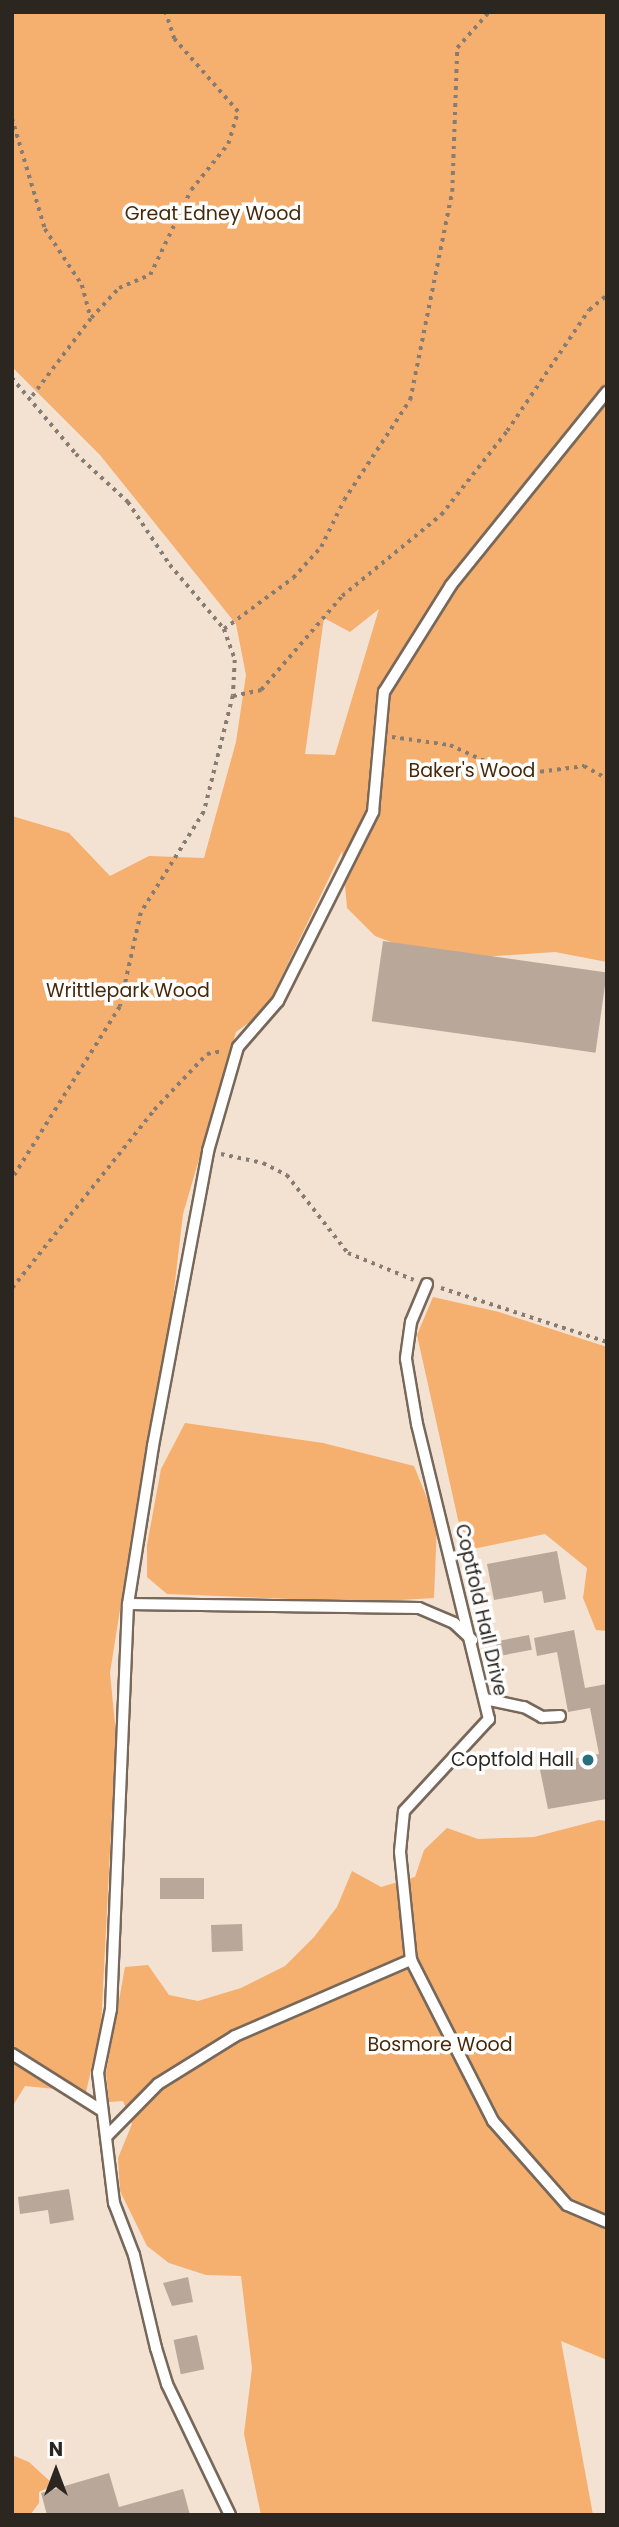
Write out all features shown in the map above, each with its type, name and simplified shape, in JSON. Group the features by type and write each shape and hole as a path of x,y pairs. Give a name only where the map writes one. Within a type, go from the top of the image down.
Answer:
{"lane":[{"path":"229,2515 167,2384 134,2255 114,2203 98,2073 111,2009 128,1604 208,1151 238,1047 278,1001 373,812 384,692 452,585 607,392"},
{"name":"Coptfold Hall Drive","path":"427,1284 411,1322 406,1359 417,1424 473,1641 489,1720 404,1811 400,1852 411,1960 494,2121 567,2205 607,2222"},
{"path":"128,1604 419,1608 454,1623 473,1641"},
{"path":"485,1699 524,1707 542,1717 560,1716"},
{"path":"106,2137 158,2084 234,2036 411,1960"},
{"path":"12,2053 101,2110"}],"path":[{"path":"32,396 91,318 119,288 150,275 191,190 228,144 238,111 174,39 165,12"},
{"path":"224,629 293,578 320,547 344,500 410,400 452,192 457,48 489,12"},
{"path":"12,118 45,229 82,285 91,318"},
{"path":"233,696 261,690 342,596 441,515 507,431 589,310 607,295"},
{"path":"12,379 32,396 76,453 128,502 170,565 224,629 234,660 233,696 204,812 141,913 120,1007 12,1179"},
{"path":"380,736 450,745 515,775 584,766 607,779"},
{"path":"12,1289 154,1110 207,1054 238,1047"},
{"path":"208,1151 263,1163 287,1175 348,1253 427,1284 607,1342"}],"green space":[{"path":"12,12 607,12 607,962 555,952 439,960 375,936 347,908 342,851 265,1011 236,1032 183,1214 166,1358 147,1438 110,1673 116,1734 101,2027 86,2092 25,2086 12,2107 12,816 69,833 110,876 149,856 204,858 236,742 246,675 236,624 100,455 12,367","holes":["379,609 335,755 305,754 324,618 350,632"]},
{"path":"433,1297 499,1312 607,1347 607,1631 596,1630 583,1598 587,1568 545,1534 473,1549 459,1524 417,1335"},
{"path":"185,1423 323,1443 414,1466 437,1523 434,1598 365,1602 167,1594 147,1577 147,1545 161,1469"},
{"name":"Bosmore Wood","path":"599,1820 607,1821 607,2360 561,2341 593,2515 261,2515 244,2434 252,2368 241,2276 206,2275 169,2263 147,2246 120,2191 118,2158 132,2124 123,2101 109,2102 106,2073 125,1967 148,1965 169,1995 198,2001 241,1988 285,1966 314,1937 337,1907 352,1871 381,1887 415,1877 424,1850 447,1828 478,1839 534,1837"},
{"path":"12,2455 29,2462 54,2485 39,2492 39,2503 30,2515 12,2515"}],"building":[{"path":"383,941 607,972 596,1053 372,1021"},
{"path":"557,1551 566,1599 544,1603 542,1591 494,1600 487,1564"},
{"path":"574,1630 585,1688 607,1684 607,1799 548,1809 539,1765 599,1754 590,1708 568,1712 557,1652 537,1656 534,1638"},
{"path":"529,1635 532,1650 498,1656 496,1641"},
{"path":"160,1878 204,1878 204,1899 160,1899"},
{"path":"242,1924 243,1951 212,1952 211,1925"},
{"path":"69,2189 74,2220 50,2224 48,2210 20,2214 18,2197"},
{"path":"188,2277 193,2302 172,2306 163,2283"},
{"path":"197,2335 204,2369 181,2374 174,2340"},
{"path":"109,2473 119,2507 183,2489 190,2515 47,2515 41,2493"}],"place":[{"name":"Coptfold Hall","path":"588,1760"}],"park label":[{"name":"Great Edney Wood","path":"213,214"},
{"name":"Baker's Wood","path":"472,771"},
{"name":"Writtlepark Wood","path":"128,991"}]}
